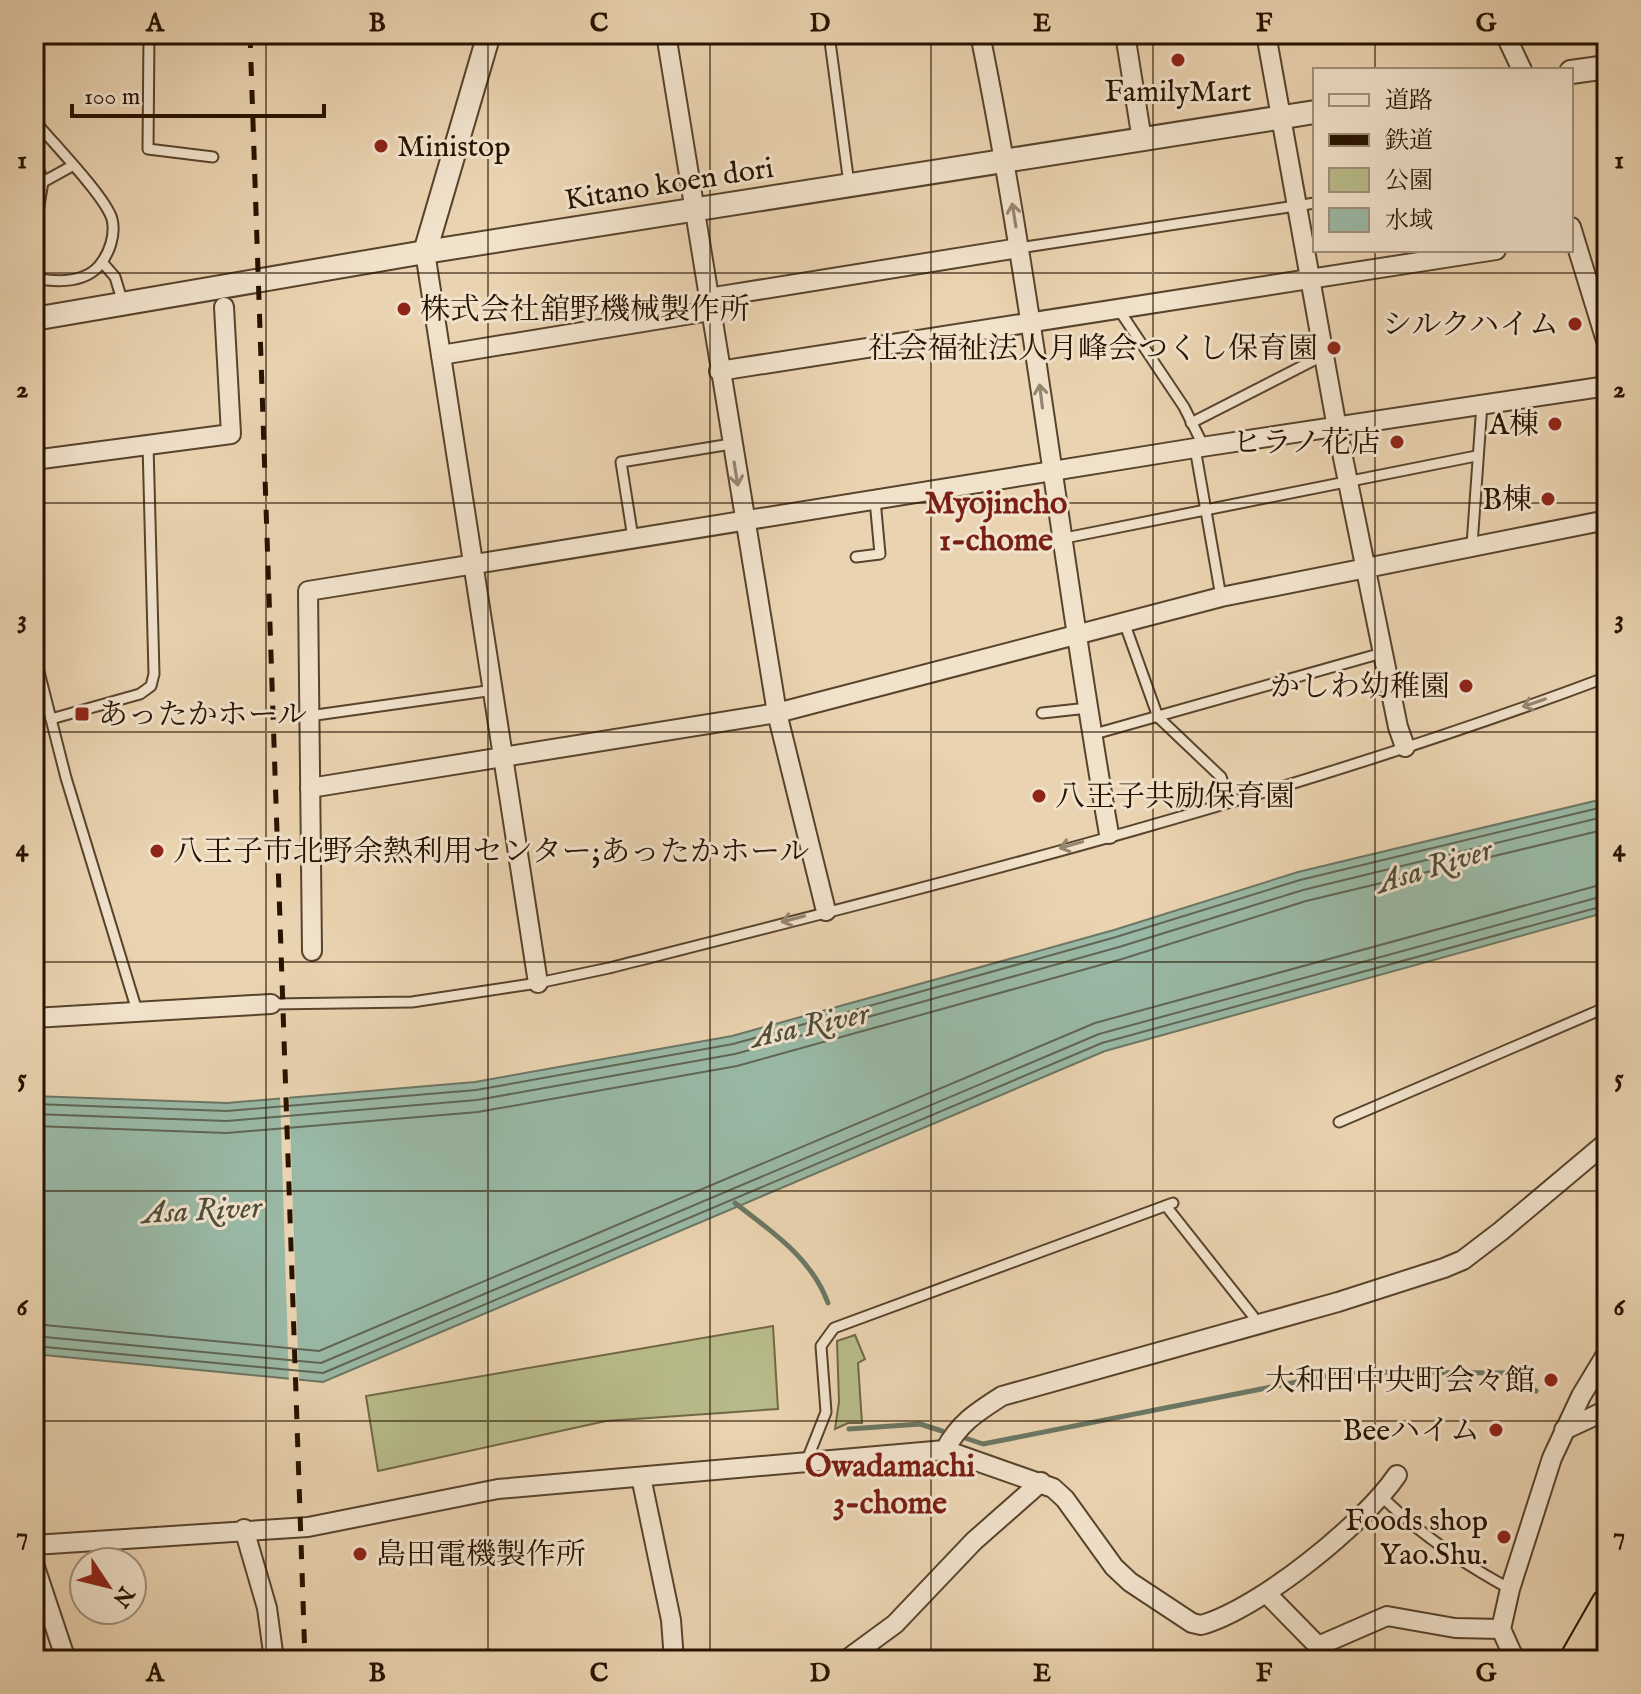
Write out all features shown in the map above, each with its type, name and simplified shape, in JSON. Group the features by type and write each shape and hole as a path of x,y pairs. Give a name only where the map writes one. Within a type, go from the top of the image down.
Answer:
{"highway":[{"path":"1575,1660 1607,1604"}],"street":[{"path":"489,34 425,252 538,983"},
{"path":"666,34 777,713 826,911"},
{"path":"980,34 1005,159 1031,320 1050,472 1065,538 1091,735 1109,834"},
{"path":"1125,34 1142,140"},
{"path":"1266,34 1282,118 1306,204 1310,278 1337,428 1382,653 1405,747"},
{"path":"1505,34 1521,68"},
{"path":"1573,72 1607,67"},
{"name":"Kitano koen dori","path":"34,319 425,252 1313,112"},
{"path":"1573,238 1607,344"},
{"path":"441,355 1019,248"},
{"path":"719,371 1483,252"},
{"path":"34,460 231,434 224,307"},
{"path":"312,951 308,591 1607,386"},
{"path":"310,788 777,713 1221,597 1607,520"},
{"path":"34,1018 271,1004"},
{"path":"945,1450 956,1429 969,1416 1002,1396 1338,1302 1463,1260 1607,1142"},
{"path":"1515,1660 1501,1629 1510,1589 1564,1430 1607,1353"},
{"path":"1564,1430 1607,1410"},
{"path":"34,1545 308,1527 498,1489 945,1450 1041,1482 1065,1499 1114,1567 1130,1582 1192,1623 1209,1623 1268,1595 1382,1497 1397,1475"},
{"path":"641,1477 671,1620 674,1660"},
{"path":"846,1660 895,1624 974,1541 1041,1482"},
{"path":"244,1529 267,1608 274,1660"},
{"path":"34,1564 66,1660"},
{"path":"1268,1595 1318,1646 1387,1616 1455,1628 1501,1629"}],"lane":[{"path":"149,34 148,149 213,157"},
{"path":"829,34 849,184"},
{"path":"34,121 112,219 110,248 93,272 64,281 34,278"},
{"path":"34,155 43,182 34,235"},
{"path":"43,182 72,166"},
{"path":"1019,248 1306,204"},
{"path":"102,262 115,277 123,303"},
{"path":"1118,307 1191,423 1199,448 1204,509 1221,597"},
{"path":"1191,423 1324,355"},
{"path":"1472,545 1482,404"},
{"path":"51,719 140,694 151,686 154,674 148,444"},
{"path":"633,538 621,462 731,444"},
{"path":"1065,538 1204,509 1348,484 1476,456"},
{"path":"856,557 880,554 875,500"},
{"path":"1124,622 1158,717 1221,777 1230,801"},
{"path":"34,652 70,792 138,1014"},
{"path":"1091,735 1382,653"},
{"path":"271,1004 412,1002 538,983 826,911 1230,801 1405,747 1607,677"},
{"path":"309,716 494,690"},
{"path":"1042,713 1088,708"},
{"path":"1339,1122 1607,1007"},
{"path":"807,1460 825,1421 827,1397 821,1346 834,1328 1169,1204 1256,1324"},
{"path":"1382,1497 1412,1526 1467,1566 1510,1589"}],"green space":[{"path":"773,1326 778,1409 606,1421 378,1471 366,1396"},
{"path":"855,1335 865,1359 858,1363 862,1423 848,1423 835,1429 839,1402 837,1341"}],"water":[{"name":"Asa River","path":"1607,798 1607,912 1105,1051 323,1382 34,1354 34,1096 227,1103 475,1082 732,1036 1114,930 1298,872"}],"pier":[{"path":"280,1094 289,1094 299,1383 289,1383"}],"waterway":[{"path":"735,1203 801,1259 812,1272 828,1303"},
{"path":"1600,1336 1607,1326"},
{"path":"965,1438 983,1444 1347,1372 1506,1373 1536,1391"},
{"path":"849,1429 920,1424 942,1431"}],"railway":[{"path":"250,34 305,1660"}],"place":[{"name":"FamilyMart","path":"1178,60"},
{"name":"Ministop","path":"381,146"},
{"name":"株式会社舘野機械製作所","path":"404,309"},
{"name":"シルクハイム","path":"1575,324"},
{"name":"社会福祉法人月峰会つくし保育園","path":"1334,348"},
{"name":"A棟","path":"1555,424"},
{"name":"ヒラノ花店","path":"1397,442"},
{"name":"B棟","path":"1548,499"},
{"name":"かしわ幼稚園","path":"1466,686"},
{"name":"あったかホール","path":"82,714"},
{"name":"八王子共励保育園","path":"1039,796"},
{"name":"八王子市北野余熱利用センター;あったかホール","path":"157,851"},
{"name":"大和田中央町会々館","path":"1551,1380"},
{"name":"Beeハイム","path":"1496,1430"},
{"name":"Foods shop Yao.Shu.","path":"1504,1537"},
{"name":"島田電機製作所","path":"360,1554"}],"district":[{"name":"Myojincho 1-chome","path":"996,520"},
{"name":"Owadamachi 3-chome","path":"890,1484"}]}
